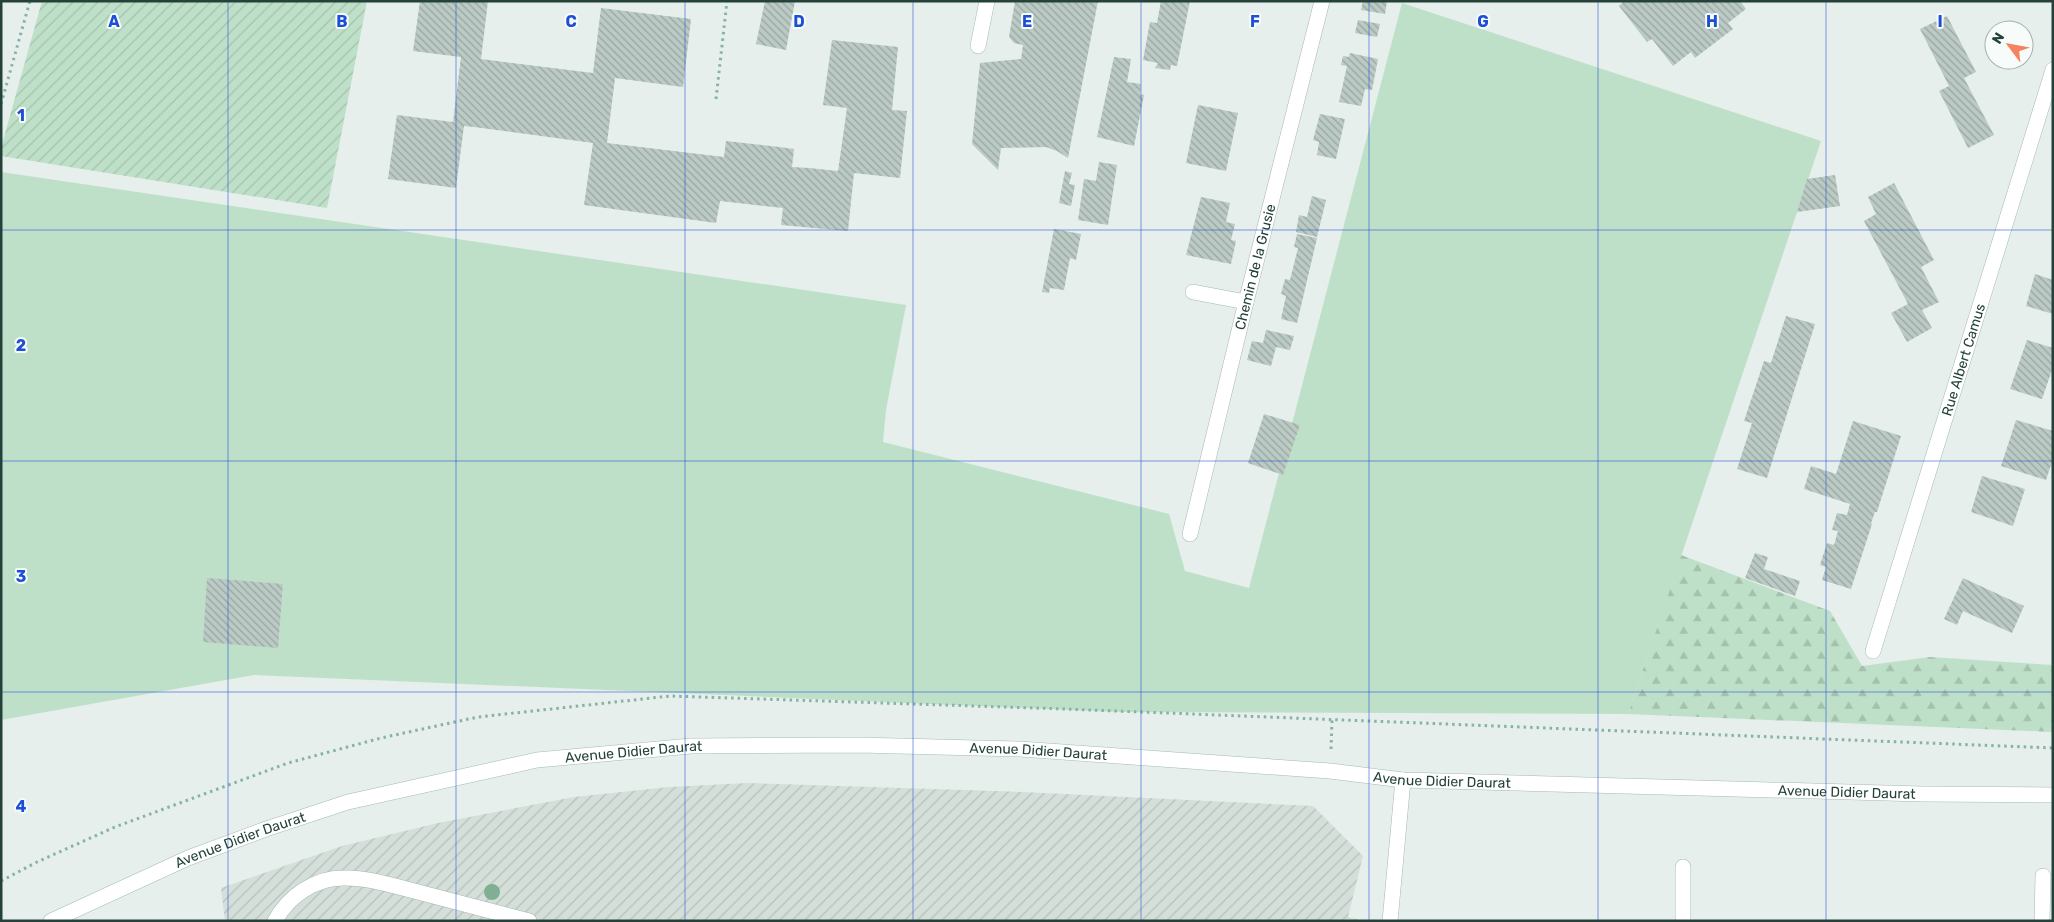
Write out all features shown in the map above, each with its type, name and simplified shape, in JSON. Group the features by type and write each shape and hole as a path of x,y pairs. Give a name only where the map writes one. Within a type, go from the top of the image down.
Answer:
{"main road":[{"path":"978,46 987,1"},
{"name":"Chemin de la Grusie","path":"1190,534 1322,1"},
{"name":"Rue Albert Camus","path":"1873,651 2053,70"},
{"path":"1193,292 1246,302"},
{"name":"Avenue Didier Daurat","path":"51,921 188,858 339,805 537,760 691,746 877,745 1020,748 1330,771 1403,780 1922,794 2053,794"},
{"path":"1390,921 1403,780"},
{"path":"1683,867 1683,921"},
{"path":"2042,921 2043,876"},
{"path":"275,921 282,909 299,893 315,884 342,878 359,879 394,886 529,921"}],"path":[{"path":"1,104 30,1"},
{"path":"716,99 727,1"}],"shaded area":[{"path":"747,783 1022,792 1313,806 1363,856 1348,917 1364,921 225,921 221,888 342,846 438,823 574,797 669,787"}],"green space":[{"path":"42,1 367,1 327,208 1,156 1,148"},
{"path":"1402,3 1821,141 1628,714 1120,712 254,675 1,720 1,172 906,305 886,410 883,442 1169,514 1185,571 1249,588"},
{"path":"1681,555 1830,611 1862,666 1930,657 2053,665 2053,732 1628,714"}],"building":[{"path":"420,1 488,1 481,59 593,73 601,8 691,19 683,87 615,78 607,143 724,157 726,141 779,147 794,149 792,167 838,171 847,108 823,105 832,40 898,47 892,110 907,111 900,178 854,173 848,231 781,225 783,208 720,201 716,223 584,205 593,143 474,127 464,126 456,188 388,179 397,115 453,122 461,57 413,51"},
{"path":"765,1 795,1 786,50 756,44"},
{"path":"1015,1 1098,1 1068,158 1046,147 1001,148 998,170 972,144 980,63 1021,59 1023,45 1014,43 1009,37"},
{"path":"1161,1 1190,1 1177,66 1171,65 1170,70 1155,68 1158,63 1143,60 1150,22 1157,23"},
{"path":"1363,1 1387,1 1385,14 1361,10"},
{"path":"1624,1 1740,1 1746,9 1728,23 1733,29 1695,58 1691,52 1673,66 1652,39 1647,42 1619,6"},
{"path":"1947,16 1976,72 1964,78 1994,135 1968,148 1939,91 1949,86 1920,29"},
{"path":"1358,20 1380,24 1377,37 1355,33"},
{"path":"1350,53 1378,59 1372,90 1365,89 1361,106 1339,102 1347,66 1341,65 1343,56 1349,57"},
{"path":"1114,57 1131,59 1127,82 1141,84 1140,94 1144,95 1134,146 1097,137"},
{"path":"1198,105 1238,113 1226,171 1186,163"},
{"path":"1320,114 1345,119 1336,159 1317,155 1319,142 1313,140"},
{"path":"1099,162 1117,165 1108,225 1078,220 1084,179 1096,181"},
{"path":"1065,171 1072,173 1069,184 1075,185 1071,206 1059,203"},
{"path":"1835,175 1840,206 1797,212 1807,179"},
{"path":"1894,183 1934,260 1921,267 1939,302 1922,310 1932,328 1907,342 1891,313 1908,304 1864,221 1876,214 1868,197"},
{"path":"1312,196 1326,200 1317,237 1296,232 1299,215 1307,217"},
{"path":"1201,197 1230,203 1226,222 1235,224 1231,240 1236,241 1231,264 1186,255"},
{"path":"1054,229 1081,234 1076,260 1070,258 1064,290 1050,288 1049,293 1042,292"},
{"path":"1297,234 1317,238 1297,323 1281,319 1286,296 1281,294 1285,279 1290,280 1298,248 1294,247"},
{"path":"2035,274 2053,280 2053,314 2026,306"},
{"path":"1786,316 1815,324 1767,478 1737,469 1752,423 1744,421 1764,361 1771,363"},
{"path":"1266,330 1294,336 1290,350 1276,347 1271,366 1247,360 1252,341 1263,343"},
{"path":"2027,340 2053,348 2053,367 2042,399 2010,389"},
{"path":"1264,414 1300,425 1283,475 1248,463"},
{"path":"2016,420 2053,431 2053,459 2046,480 2001,466"},
{"path":"1853,421 1901,436 1851,589 1822,580 1826,567 1820,565 1827,543 1834,545 1838,531 1832,530 1837,513 1847,515 1850,504 1804,489 1811,466 1836,474"},
{"path":"1982,476 2025,489 2013,526 1971,512"},
{"path":"1755,553 1768,557 1764,569 1800,581 1795,596 1745,578"},
{"path":"207,578 283,584 278,648 203,642"},
{"path":"1963,578 2024,606 2012,633 1963,611 1957,625 1944,619"}]}
